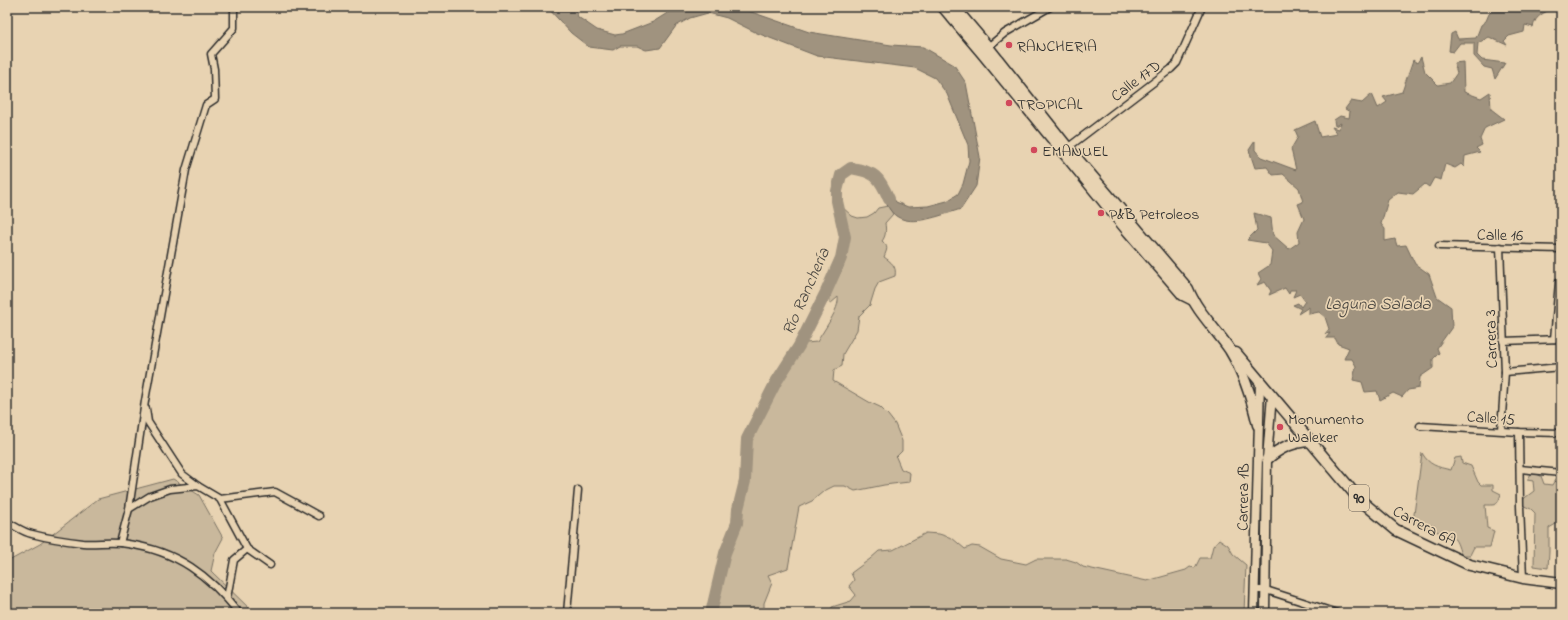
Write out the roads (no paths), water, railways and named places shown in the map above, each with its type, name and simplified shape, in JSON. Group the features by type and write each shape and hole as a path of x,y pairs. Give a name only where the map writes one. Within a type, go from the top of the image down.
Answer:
{"highway":[{"name":"90","path":"943,7 1065,150 1183,295 1193,300 1214,328"},
{"name":"90","path":"954,7 988,47 1065,150"},
{"name":"Carrera 6A","path":"1214,328 1360,499 1396,530 1470,565 1523,578 1561,583"},
{"path":"1214,328 1230,350 1242,374 1252,399 1258,425"},
{"path":"1267,459 1286,445 1310,441"}],"street":[{"path":"120,543 129,509 144,401 186,170 206,105 215,99 214,69 210,54 234,28 234,7"},
{"path":"988,47 1005,33 1050,7"},
{"name":"Calle 17D","path":"1065,150 1177,63 1201,9"},
{"name":"Calle 16","path":"1439,246 1561,249"},
{"name":"Carrera 3","path":"1500,247 1505,372 1501,430"},
{"path":"1554,339 1559,282"},
{"path":"1503,341 1561,339"},
{"path":"1505,372 1561,367"},
{"name":"Carrera 1B","path":"1254,613 1260,381"},
{"name":"Carrera 1B","path":"1265,613 1267,459 1272,395"},
{"path":"144,401 148,422 182,474 198,486 220,499 247,549 270,565"},
{"name":"Calle 15","path":"1420,426 1561,433"},
{"path":"1519,432 1523,578"},
{"path":"1520,469 1561,473"},
{"path":"129,509 150,496 163,491 198,486"},
{"path":"567,613 578,490"},
{"path":"220,499 275,492 319,516"},
{"path":"7,522 31,534 83,543 120,543 157,549 192,567 227,598 239,613"},
{"path":"227,598 234,560 247,549"},
{"path":"1255,590 1266,590 1336,613"}],"water":[{"path":"547,7 574,7 578,17 597,30 615,35 622,34 653,22 677,7 737,7 809,32 891,45 923,47 954,65 966,83 980,157 976,186 961,209 922,220 911,221 900,218 892,212 886,201 882,185 896,202 908,207 928,206 947,201 958,194 963,184 969,161 968,145 947,94 935,78 915,68 817,56 757,33 727,18 708,13 690,18 676,26 660,48 646,50 637,46 620,46 613,50 589,47 571,33"},
{"path":"1496,7 1554,7 1538,17 1533,27 1525,25 1524,32 1509,36 1504,41 1507,45 1489,37 1478,43 1477,55 1482,60 1505,63 1495,79 1492,69 1484,67 1474,56 1474,43 1460,43 1453,52 1449,51 1451,34 1455,32 1458,39 1476,38 1481,25 1486,21 1489,14"},
{"name":"Laguna Salada","path":"1421,57 1425,72 1438,85 1450,83 1457,73 1454,63 1463,62 1464,92 1481,98 1490,92 1491,109 1504,119 1485,128 1480,139 1482,145 1476,148 1480,152 1465,156 1464,167 1461,164 1455,168 1445,164 1441,180 1434,178 1429,187 1425,184 1413,194 1398,192 1388,200 1381,224 1385,229 1385,241 1395,239 1397,246 1406,245 1415,264 1429,274 1437,297 1451,307 1452,327 1437,348 1439,353 1433,359 1433,368 1420,377 1419,388 1408,390 1402,397 1393,393 1380,400 1377,391 1365,392 1362,382 1353,380 1356,366 1352,359 1344,359 1349,348 1338,344 1335,338 1326,338 1330,333 1325,334 1329,329 1325,317 1319,312 1309,314 1309,307 1298,314 1301,309 1293,305 1298,303 1301,307 1305,301 1300,294 1293,297 1296,290 1290,290 1289,294 1285,288 1269,295 1271,291 1265,282 1257,285 1261,279 1258,273 1270,265 1272,251 1266,243 1247,240 1257,230 1254,213 1271,218 1273,235 1289,249 1299,242 1298,232 1304,219 1298,204 1303,202 1299,188 1283,174 1273,175 1267,167 1255,168 1249,150 1255,141 1255,150 1261,157 1296,170 1291,149 1298,137 1295,130 1315,121 1320,137 1337,134 1332,127 1338,129 1341,123 1335,126 1334,120 1340,116 1349,118 1350,112 1345,109 1351,101 1362,103 1372,94 1378,108 1387,102 1383,97 1402,92 1413,60 1417,63"}],"waterway":[{"name":"Río Ranchería","path":"711,613 725,553 737,523 738,509 745,481 747,439 776,382 799,346 841,258 845,237 837,201 837,191 841,175 851,168 866,171 879,180 889,199"}],"place":[{"name":"RANCHERIA","path":"1009,45"},
{"name":"TROPICAL","path":"1009,103"},
{"name":"EMANUEL","path":"1034,150"},
{"name":"P&B Petroleos","path":"1101,213"},
{"name":"Monumento Waleker","path":"1280,427"}]}
